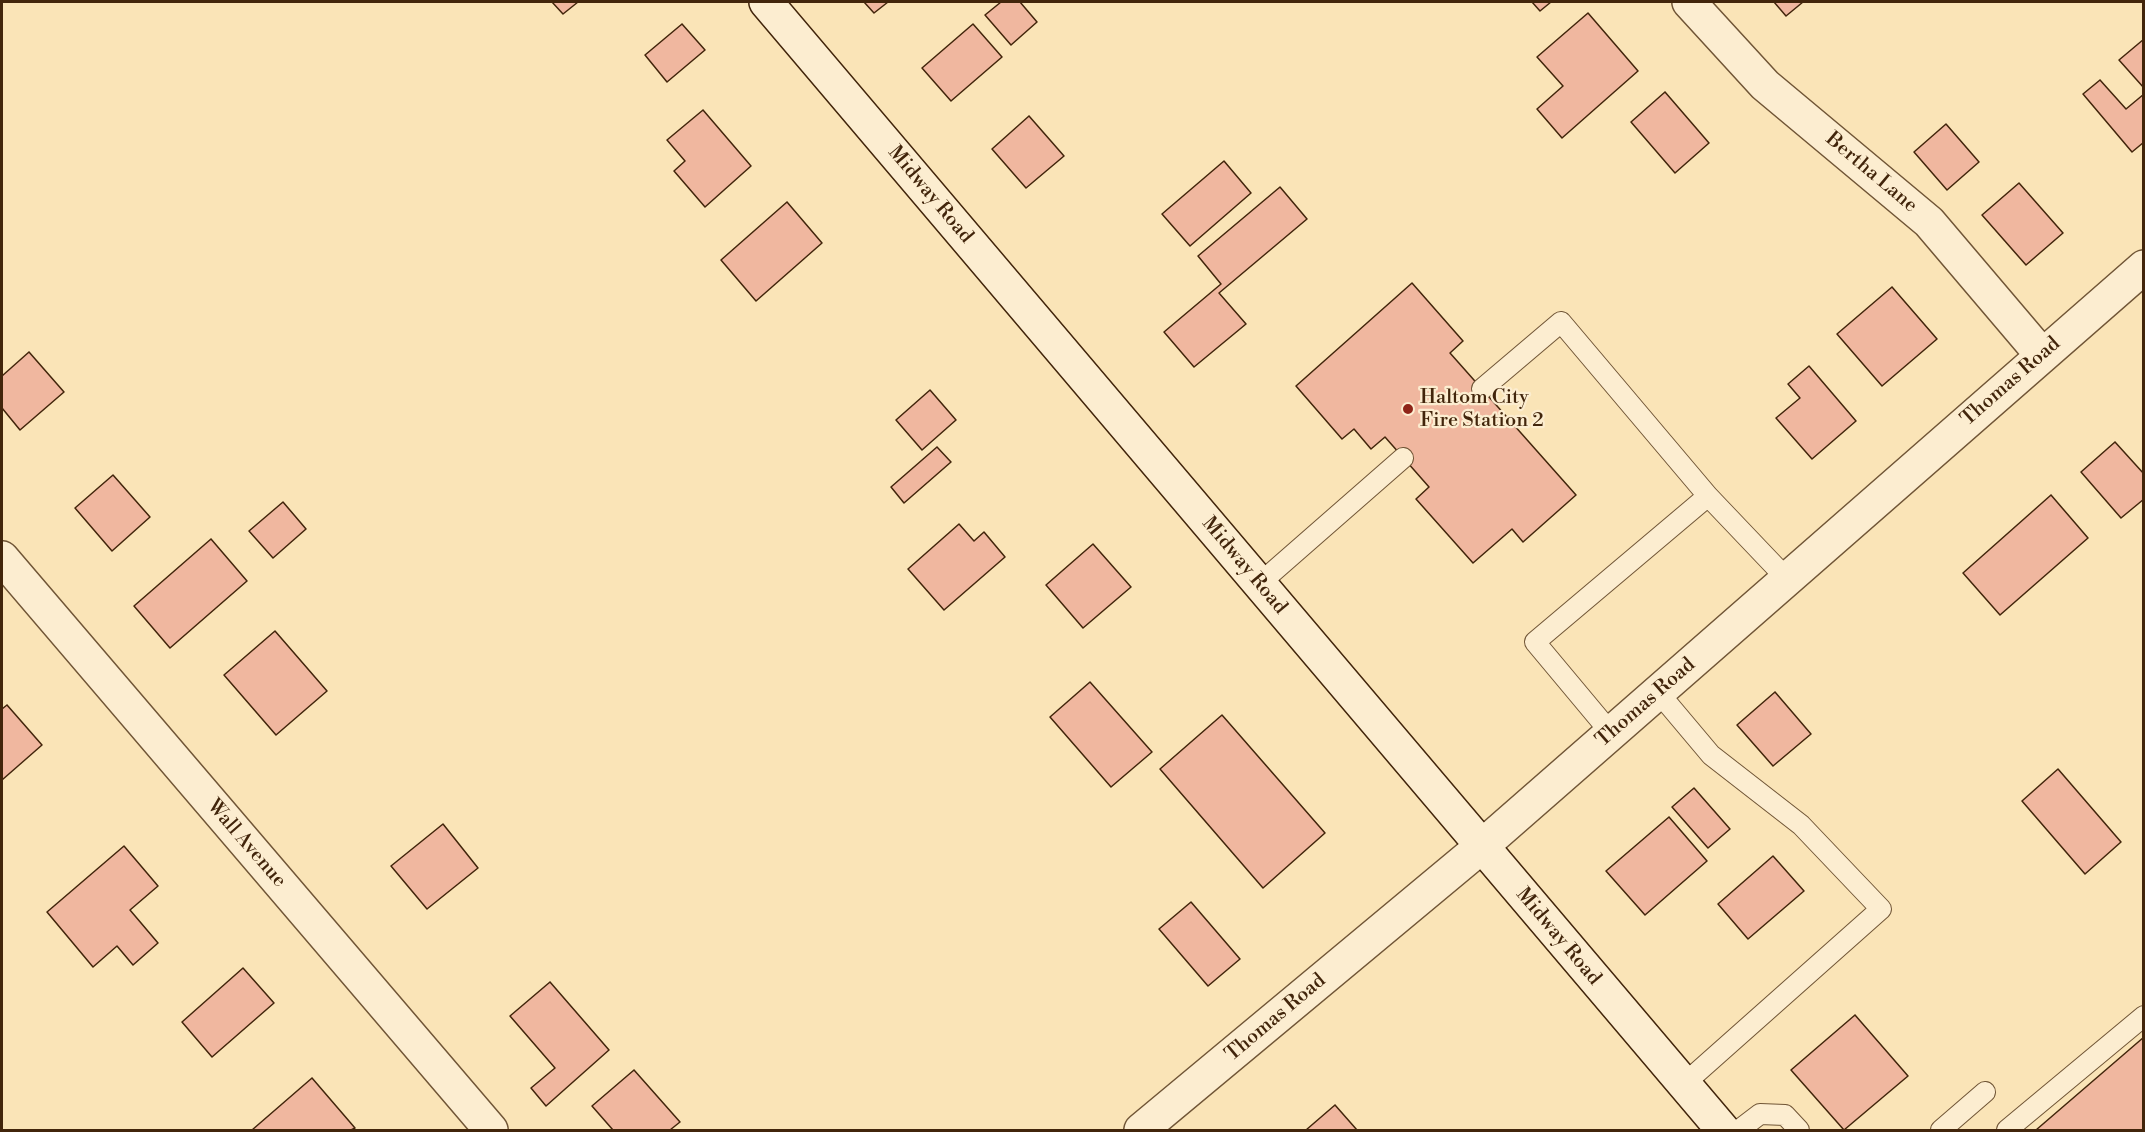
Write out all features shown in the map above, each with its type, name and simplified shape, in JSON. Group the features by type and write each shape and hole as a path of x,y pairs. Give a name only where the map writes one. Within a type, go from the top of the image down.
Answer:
{"street":[{"name":"Midway Road","path":"766,2 1723,1131"},
{"name":"Bertha Lane","path":"1689,2 1765,85 1929,222 2042,355"},
{"name":"Thomas Road","path":"1142,1131 1481,847 2144,267"},
{"name":"Wall Avenue","path":"2,558 491,1131"}],"lane":[{"path":"1482,389 1561,322 1708,496 1786,579"},
{"path":"1259,584 1403,458"},
{"path":"1611,733 1535,642 1708,496"},
{"path":"1658,692 1711,755 1802,825 1881,909 1683,1084"},
{"path":"2007,1131 2144,1016"},
{"path":"1941,1131 1985,1092"},
{"path":"1739,1131 1760,1114 1785,1115 1799,1131"}],"building":[{"path":"552,2 578,2 563,14"},
{"path":"864,2 888,2 874,13"},
{"path":"1001,2 1020,2 1037,22 1011,45 985,15"},
{"path":"1532,2 1551,2 1540,11"},
{"path":"1774,2 1803,2 1786,16"},
{"path":"1588,13 1638,71 1562,138 1537,109 1563,86 1537,57"},
{"path":"682,24 705,50 667,82 645,55"},
{"path":"973,24 1002,57 951,101 922,68"},
{"path":"2144,39 2144,88 2119,60"},
{"path":"2100,80 2126,109 2144,94 2144,142 2132,152 2083,94"},
{"path":"1665,92 1709,143 1675,173 1631,122"},
{"path":"703,110 751,166 705,207 674,171 685,161 667,140"},
{"path":"1029,116 1064,156 1026,188 992,149"},
{"path":"1946,124 1979,162 1947,190 1914,152"},
{"path":"1224,161 1251,193 1190,246 1162,214"},
{"path":"2019,183 2063,233 2026,265 1982,215"},
{"path":"1280,187 1307,219 1219,293 1246,324 1194,367 1164,332 1221,284 1198,256"},
{"path":"787,202 822,243 756,301 721,260"},
{"name":"Haltom City Fire Station 2","path":"1412,283 1463,341 1450,353 1576,495 1523,542 1512,529 1473,563 1416,499 1429,487 1385,437 1371,449 1354,429 1342,439 1296,386"},
{"path":"1892,287 1937,339 1882,386 1837,334"},
{"path":"29,352 64,392 20,430 2,408 2,376"},
{"path":"1809,366 1856,421 1812,459 1776,418 1800,398 1788,384"},
{"path":"930,390 956,420 922,450 896,420"},
{"path":"2115,442 2144,474 2144,499 2121,518 2081,472"},
{"path":"937,447 951,462 904,503 891,487"},
{"path":"113,475 150,517 112,551 75,508"},
{"path":"2051,495 2088,538 2000,615 1963,573"},
{"path":"283,502 306,529 273,558 249,531"},
{"path":"959,524 974,541 984,532 1005,557 944,610 908,569"},
{"path":"211,539 247,581 170,648 134,606"},
{"path":"1093,544 1131,587 1083,628 1046,585"},
{"path":"275,631 327,691 276,735 224,675"},
{"path":"1090,682 1152,752 1111,787 1050,717"},
{"path":"1775,692 1811,734 1773,766 1737,725"},
{"path":"7,705 42,745 2,780 2,709"},
{"path":"1222,715 1325,833 1263,888 1160,769"},
{"path":"2058,769 2121,842 2085,874 2022,801"},
{"path":"1694,788 1730,829 1708,848 1672,807"},
{"path":"1669,817 1707,861 1645,915 1606,871"},
{"path":"443,824 478,868 427,909 391,866"},
{"path":"124,846 158,886 130,910 158,943 133,965 117,946 93,967 47,912"},
{"path":"1773,856 1804,891 1748,939 1718,904"},
{"path":"1191,902 1240,959 1208,986 1159,929"},
{"path":"243,968 274,1003 212,1057 182,1022"},
{"path":"550,982 609,1050 546,1106 531,1088 555,1068 510,1016"},
{"path":"1855,1015 1908,1076 1844,1130 1791,1070"},
{"path":"2144,1037 2144,1130 2036,1130"},
{"path":"634,1070 680,1122 670,1130 613,1130 592,1106"},
{"path":"312,1078 355,1128 351,1130 252,1130"},
{"path":"1335,1105 1357,1130 1306,1130"}],"place":[{"name":"Haltom City Fire Station 2","path":"1408,409"}]}
